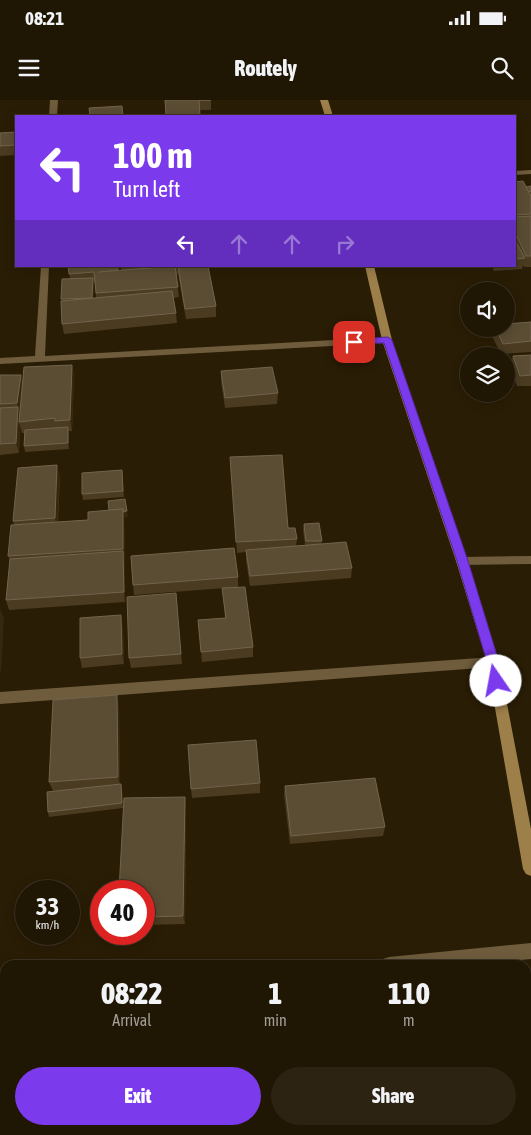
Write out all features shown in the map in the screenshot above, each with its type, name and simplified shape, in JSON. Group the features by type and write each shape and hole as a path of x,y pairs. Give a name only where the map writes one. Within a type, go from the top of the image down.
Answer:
{"street":[{"path":"53,115 54,100"},
{"path":"324,100 329,115"},
{"path":"516,173 531,172"},
{"path":"40,357 45,267"},
{"path":"369,267 388,340 462,561 493,662 531,869"},
{"path":"0,361 40,357 388,340"},
{"path":"462,561 531,560"},
{"path":"0,698 493,662"},
{"path":"440,960 531,951"}],"building":[{"path":"165,100 199,100 200,115 166,115"},
{"path":"122,106 123,115 90,115 89,108"},
{"path":"15,132 15,145 0,146 0,133"},
{"path":"523,181 531,196 531,214 516,215 516,182"},
{"path":"531,186 531,191 529,192 526,187"},
{"path":"531,216 531,256 526,256 516,234 516,217"},
{"path":"516,242 525,258 516,259"},
{"path":"68,267 118,267 118,270 99,272 175,267 178,287 96,293 94,272 69,274"},
{"path":"178,267 208,267 216,306 185,309"},
{"path":"93,278 92,298 61,299 62,279"},
{"path":"172,291 176,313 62,324 61,301"},
{"path":"531,322 531,341 503,344 500,337 515,337 515,323"},
{"path":"531,355 531,375 520,376 515,356"},
{"path":"72,365 70,420 55,421 55,418 19,422 24,367"},
{"path":"272,367 278,393 225,398 221,371"},
{"path":"0,375 21,375 17,403 0,404"},
{"path":"18,407 16,443 0,444 0,408"},
{"path":"68,427 68,443 24,446 25,430"},
{"path":"282,455 288,528 295,528 297,539 236,542 230,457"},
{"path":"57,465 55,518 13,521 18,468"},
{"path":"122,470 123,491 82,494 82,473"},
{"path":"125,499 127,511 123,512 123,509 109,510 108,501"},
{"path":"123,509 123,549 8,556 11,525 88,520 88,512"},
{"path":"319,523 322,541 306,541 304,524"},
{"path":"346,542 352,568 250,576 246,550"},
{"path":"234,548 238,577 133,585 131,556"},
{"path":"123,551 124,592 6,600 10,559"},
{"path":"245,587 253,647 201,652 198,620 226,618 222,588"},
{"path":"176,593 181,654 129,658 127,597"},
{"path":"121,615 122,654 80,658 80,618"},
{"path":"117,695 118,777 49,782 53,700"},
{"path":"256,740 260,783 191,789 188,745"},
{"path":"375,778 385,827 291,836 285,786"},
{"path":"121,784 122,803 48,812 47,792"},
{"path":"185,797 183,916 155,917 155,880 120,880 124,798"}],"route":[{"path":"354,342 388,340 462,561 493,662 496,681"}]}
